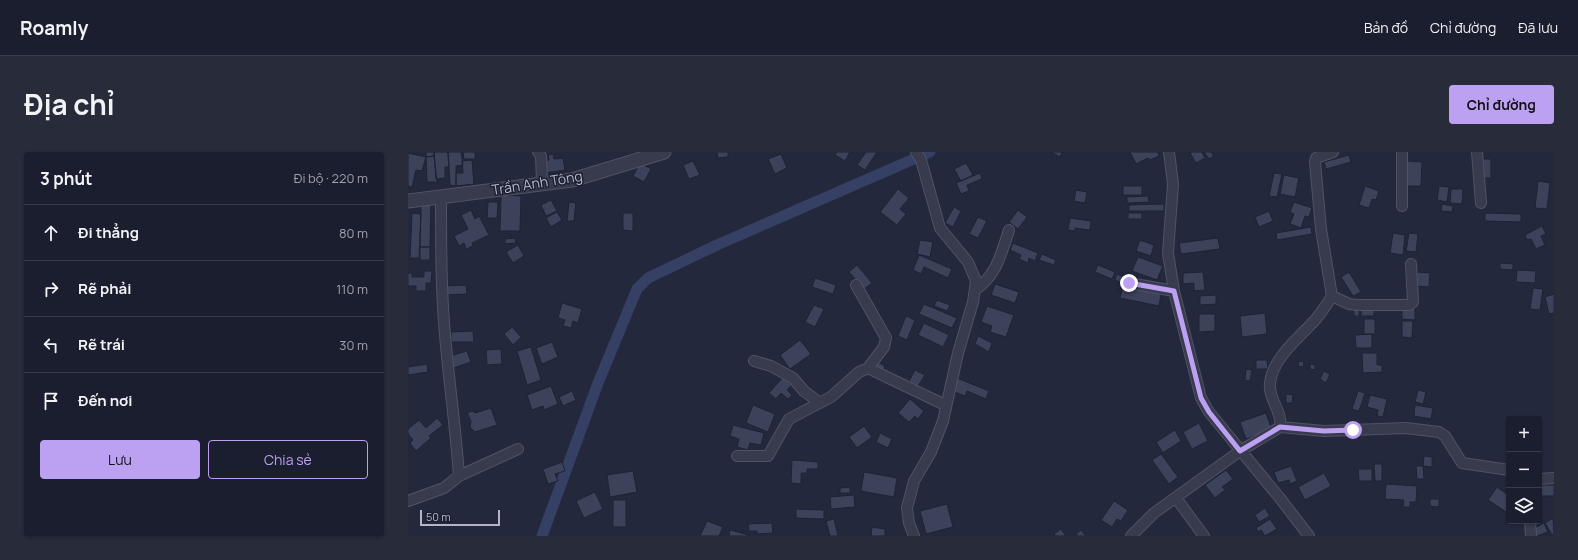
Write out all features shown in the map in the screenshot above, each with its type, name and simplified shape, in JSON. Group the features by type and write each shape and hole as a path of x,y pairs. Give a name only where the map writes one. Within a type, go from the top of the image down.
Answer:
{"street":[{"path":"538,152 541,156 542,183"},
{"name":"Trần Anh Tông","path":"408,200 572,180 664,152"},
{"path":"1170,152 1172,184 1168,253 1174,291 1201,398 1209,412 1309,536"},
{"path":"1280,427 1281,420 1272,398 1270,384 1274,368 1284,354 1317,318 1332,296 1321,229 1315,162 1316,158 1333,152"},
{"path":"1402,152 1402,206"},
{"path":"1477,152 1481,203"},
{"path":"914,536 909,523 907,508 914,481 931,452 943,421 976,281 973,270 940,228 918,156"},
{"path":"441,197 441,266 445,345 456,434 459,476"},
{"path":"975,290 986,283 996,268 1009,230"},
{"path":"1332,296 1353,305 1409,305 1414,302 1411,264"},
{"path":"1129,283 1174,291"},
{"path":"737,456 768,456 789,419 831,397 859,372 868,368 884,347 886,338 856,285"},
{"path":"754,361 771,366 793,378 804,391 820,403"},
{"path":"868,368 946,405"},
{"path":"1131,536 1154,513 1240,451 1280,427 1324,431 1406,428 1439,432 1445,436 1462,463 1506,470"},
{"path":"408,501 444,488 459,476 518,449"},
{"path":"1542,479 1554,478"},
{"path":"1176,498 1204,536"},
{"path":"1530,524 1531,536"}],"building":[{"path":"426,152 434,152 434,156 426,157"},
{"path":"434,152 448,152 449,167 445,167 445,178 436,179"},
{"path":"448,152 461,152 463,165 456,166 456,186 450,185"},
{"path":"463,152 475,152 475,159 464,159"},
{"path":"717,152 728,152 728,157 718,158"},
{"path":"837,152 850,152 845,161 835,155"},
{"path":"866,152 877,152 865,170 857,165"},
{"path":"1051,152 1062,152 1060,157"},
{"path":"1130,152 1158,152 1159,156 1150,160 1148,158 1136,164"},
{"path":"1202,152 1205,158 1196,163 1190,153"},
{"path":"1204,152 1211,152 1214,156 1209,159"},
{"path":"408,153 426,157 422,171 416,170 412,187 408,186"},
{"path":"553,154 554,159 563,158 565,170 545,173 543,161 549,160 548,155"},
{"path":"781,154 787,168 775,174 768,159"},
{"path":"1349,155 1351,162 1326,169 1324,162"},
{"path":"434,156 437,182 427,182 426,157"},
{"path":"1483,159 1491,159 1491,178 1483,178"},
{"path":"472,160 474,184 456,186 456,173 463,173 462,161"},
{"path":"693,161 700,175 689,179 683,165"},
{"path":"1407,161 1422,162 1421,186 1406,186"},
{"path":"640,163 651,169 644,182 633,176"},
{"path":"966,163 973,175 961,181 954,169"},
{"path":"980,173 982,179 967,185 969,191 961,194 956,183"},
{"path":"1274,173 1282,174 1277,197 1269,196"},
{"path":"1284,175 1299,178 1295,197 1280,194"},
{"path":"1538,181 1550,183 1547,209 1535,208"},
{"path":"1123,186 1142,186 1142,195 1123,195"},
{"path":"1365,186 1379,191 1376,200 1372,199 1369,208 1359,205"},
{"path":"1439,186 1449,187 1447,202 1437,200"},
{"path":"898,189 909,198 900,209 906,214 897,225 880,212"},
{"path":"1451,189 1463,189 1462,204 1450,203"},
{"path":"1076,190 1087,192 1085,203 1074,201"},
{"path":"501,195 521,196 520,231 500,231"},
{"path":"1148,196 1149,202 1127,203 1127,197"},
{"path":"551,200 557,211 546,216 541,205"},
{"path":"488,202 498,202 497,218 487,218"},
{"path":"569,202 576,203 574,221 567,221"},
{"path":"1294,202 1312,208 1309,217 1305,216 1301,228 1290,224 1294,214 1290,212"},
{"path":"421,204 431,205 430,247 420,247"},
{"path":"1164,204 1164,211 1129,211 1129,205"},
{"path":"1442,204 1453,206 1452,212 1441,211"},
{"path":"954,207 961,211 953,227 945,223"},
{"path":"471,210 475,219 479,216 489,235 472,243 473,246 466,249 464,243 459,246 454,236 468,229 461,215"},
{"path":"1018,210 1027,217 1018,229 1009,222"},
{"path":"1269,211 1273,221 1259,227 1255,217"},
{"path":"557,212 562,220 551,227 546,218"},
{"path":"412,213 421,214 419,258 410,258"},
{"path":"623,213 633,213 633,231 623,230"},
{"path":"1128,213 1142,213 1142,219 1128,219"},
{"path":"1485,213 1521,214 1521,222 1485,221"},
{"path":"978,217 987,221 978,238 969,234"},
{"path":"1070,218 1091,221 1090,230 1075,228 1075,231 1068,230"},
{"path":"1542,226 1546,234 1541,236 1545,245 1536,249 1531,239 1527,240 1525,235"},
{"path":"1311,227 1312,234 1277,240 1276,233"},
{"path":"1393,233 1405,235 1403,255 1390,253"},
{"path":"1409,233 1418,234 1416,252 1406,251"},
{"path":"515,238 516,243 505,244 505,239"},
{"path":"1218,238 1220,249 1181,254 1179,243"},
{"path":"920,240 933,242 930,257 917,254"},
{"path":"1140,240 1154,245 1151,256 1136,251"},
{"path":"1013,243 1038,253 1035,261 1029,258 1028,263 1019,259 1021,255 1010,250"},
{"path":"518,245 524,256 513,263 506,252"},
{"path":"420,247 430,247 430,260 420,260"},
{"path":"1042,254 1056,260 1054,265 1039,260"},
{"path":"919,255 952,269 948,278 924,267 921,274 913,270"},
{"path":"1138,257 1163,266 1157,280 1132,271"},
{"path":"1500,263 1513,264 1513,270 1500,269"},
{"path":"857,265 872,283 864,289 849,272"},
{"path":"1098,265 1115,272 1112,279 1095,272"},
{"path":"1517,270 1536,271 1535,283 1516,282"},
{"path":"424,271 432,271 431,283 426,283 426,291 416,291 416,286 408,286 408,273 412,273 412,277 424,277"},
{"path":"1203,272 1205,290 1194,291 1194,283 1183,284 1183,273"},
{"path":"1349,272 1361,292 1353,296 1341,277"},
{"path":"1417,272 1430,273 1429,287 1416,286"},
{"path":"1117,274 1126,278 1124,284 1115,280"},
{"path":"815,278 836,285 833,294 812,287"},
{"path":"995,284 1019,292 1015,303 991,295"},
{"path":"466,285 467,294 444,295 444,286"},
{"path":"1123,286 1161,294 1159,306 1120,298"},
{"path":"1533,288 1543,289 1540,310 1530,309"},
{"path":"1554,294 1554,313 1549,314 1545,297"},
{"path":"1216,295 1216,304 1200,305 1200,296"},
{"path":"937,300 950,305 947,311 934,306"},
{"path":"562,303 582,309 578,323 573,321 571,328 563,326 565,320 558,318"},
{"path":"924,304 957,318 952,328 919,314"},
{"path":"814,305 824,309 815,327 805,322"},
{"path":"987,306 1014,315 1006,337 990,332 992,326 981,322"},
{"path":"1402,307 1415,307 1415,320 1402,319"},
{"path":"1361,309 1374,309 1374,316 1361,316"},
{"path":"1354,310 1359,310 1359,316 1354,316"},
{"path":"1265,313 1267,334 1242,337 1240,316"},
{"path":"1199,314 1215,314 1215,331 1199,332"},
{"path":"906,316 915,320 907,340 898,336"},
{"path":"1364,319 1375,319 1375,334 1364,334"},
{"path":"1402,321 1413,321 1412,338 1402,337"},
{"path":"924,323 949,335 943,347 918,335"},
{"path":"512,327 521,337 513,345 504,334"},
{"path":"473,331 474,342 451,342 451,332"},
{"path":"1372,334 1372,348 1356,348 1355,335"},
{"path":"978,336 992,343 989,352 975,344"},
{"path":"800,340 811,354 790,369 780,355"},
{"path":"552,342 558,357 542,364 536,348"},
{"path":"531,347 541,380 527,385 517,351"},
{"path":"501,349 502,364 487,365 486,350"},
{"path":"467,351 471,362 451,369 447,357"},
{"path":"1362,353 1377,353 1377,365 1382,365 1382,372 1363,373"},
{"path":"1256,360 1267,360 1268,369 1256,369"},
{"path":"876,361 885,366 883,371 873,367"},
{"path":"1299,361 1304,362 1303,367 1298,366"},
{"path":"427,364 428,372 408,375 408,367"},
{"path":"1310,364 1315,365 1315,370 1310,369"},
{"path":"1246,369 1252,370 1250,381 1245,380"},
{"path":"915,370 925,375 918,386 909,381"},
{"path":"1324,371 1330,374 1326,383 1320,379"},
{"path":"783,377 792,385 787,390 792,395 788,399 781,393 776,399 769,393"},
{"path":"957,378 989,391 986,399 967,391 965,396 952,391"},
{"path":"551,386 558,404 544,410 543,406 532,410 527,395"},
{"path":"1418,390 1426,392 1423,404 1415,402"},
{"path":"572,391 576,400 563,406 559,397"},
{"path":"1358,391 1365,393 1359,411 1352,409"},
{"path":"1286,394 1293,395 1292,403 1286,403"},
{"path":"1370,395 1387,399 1383,417 1377,416 1378,410 1367,407"},
{"path":"910,399 924,411 918,419 915,416 909,422 898,413"},
{"path":"753,405 775,414 768,432 746,423"},
{"path":"1415,405 1433,408 1431,419 1414,416"},
{"path":"491,408 497,425 475,432 470,427 471,421 467,413 473,411 475,413"},
{"path":"1266,413 1272,430 1246,439 1240,422"},
{"path":"437,418 443,425 429,436 431,438 416,451 410,443 413,440 408,434 408,429 419,420 426,428"},
{"path":"1199,423 1208,441 1192,449 1183,432"},
{"path":"733,425 764,433 761,445 750,443 748,450 737,447 739,439 730,436"},
{"path":"864,426 872,437 857,448 849,437"},
{"path":"1175,430 1181,441 1163,453 1156,442"},
{"path":"880,433 892,439 888,448 876,442"},
{"path":"1161,454 1178,477 1169,484 1152,460"},
{"path":"1424,456 1432,457 1432,467 1423,466"},
{"path":"792,460 818,462 818,469 807,469 807,473 801,473 801,484 791,483"},
{"path":"562,462 565,471 555,474 558,481 548,484 543,469"},
{"path":"1374,464 1382,464 1382,481 1375,481"},
{"path":"1291,466 1297,481 1290,484 1289,480 1278,483 1274,472"},
{"path":"1416,466 1423,466 1424,479 1417,479"},
{"path":"1358,469 1372,469 1372,481 1359,481"},
{"path":"1226,470 1233,479 1222,487 1225,490 1215,498 1205,485"},
{"path":"633,471 637,492 610,497 607,475"},
{"path":"864,472 897,478 894,497 861,491"},
{"path":"1324,473 1331,486 1305,500 1298,487"},
{"path":"1386,484 1417,486 1416,502 1410,502 1410,507 1403,507 1404,500 1385,499"},
{"path":"1542,485 1554,485 1554,496 1542,496"},
{"path":"850,487 850,493 840,493 840,488"},
{"path":"1497,487 1506,494 1506,512 1488,500"},
{"path":"595,492 603,509 584,518 576,501"},
{"path":"854,495 855,507 831,509 830,497"},
{"path":"1430,499 1439,499 1439,507 1430,506"},
{"path":"613,500 626,500 626,527 613,527"},
{"path":"1114,501 1128,510 1121,521 1117,519 1112,527 1101,520"},
{"path":"947,504 953,527 926,534 920,511"},
{"path":"1265,508 1270,516 1259,522 1255,515"},
{"path":"796,509 824,510 824,519 796,518"},
{"path":"1553,518 1554,533 1552,535 1545,523"},
{"path":"834,519 838,536 830,536 826,521"},
{"path":"1270,519 1277,529 1265,536 1261,530 1258,532 1256,528"},
{"path":"707,521 723,527 719,536 700,536"},
{"path":"772,523 773,533 757,534 757,531 749,531 748,524"},
{"path":"1544,523 1548,532 1537,536 1533,529"},
{"path":"872,527 885,529 885,536 871,536"},
{"path":"1061,529 1066,536 1055,536 1054,534"},
{"path":"730,530 749,535 749,536 729,536"},
{"path":"1081,530 1086,536 1078,536 1076,534"}],"waterway":[{"path":"542,536 598,383 637,289 648,278 719,244 930,152"}],"route":[{"path":"1129,283 1174,291 1201,398 1209,412 1240,451 1280,427 1324,431 1353,430"}]}
